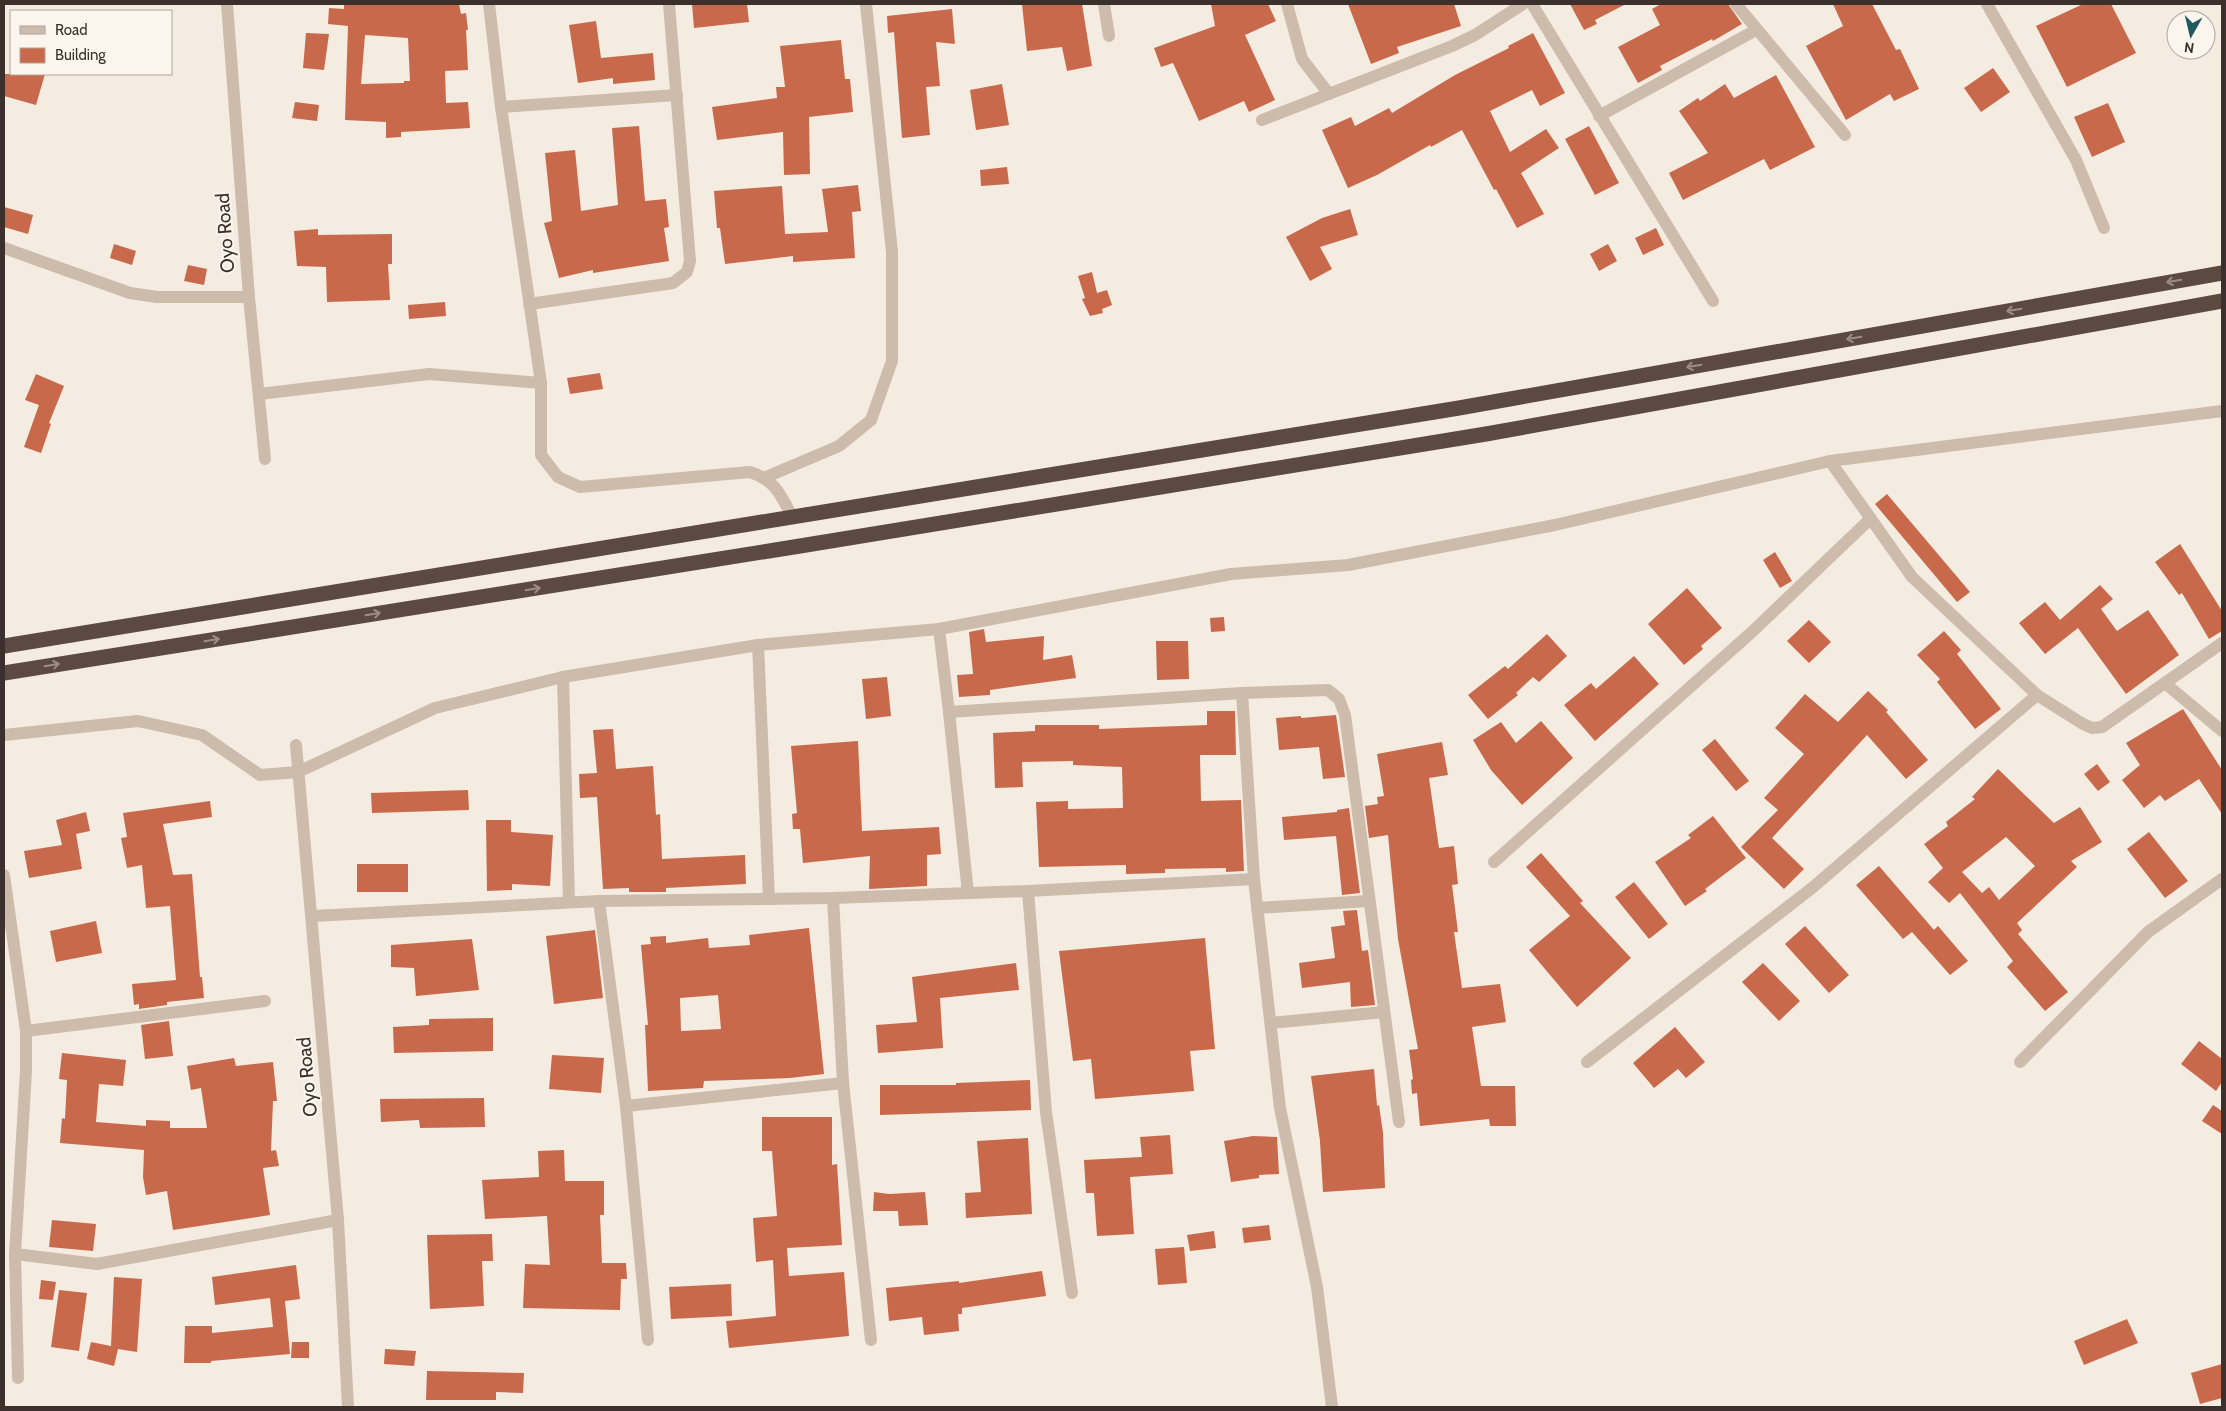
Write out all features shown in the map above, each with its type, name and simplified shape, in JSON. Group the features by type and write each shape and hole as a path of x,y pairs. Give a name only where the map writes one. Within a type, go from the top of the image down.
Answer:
{"highway":[{"path":"4,646 1459,408 2222,273"},
{"path":"4,673 820,543 1486,434 2222,301"}],"street":[{"name":"Oyo Road","path":"227,4 248,297 265,459"},
{"path":"489,4 501,107 541,383 541,455 558,477 580,487 750,472 766,477 779,493 792,516"},
{"path":"530,304 673,283 687,272 690,261 669,4"},
{"path":"766,477 839,446 871,420 892,361 892,252 866,4"},
{"path":"1104,4 1109,36"},
{"path":"1287,4 1302,59 1329,94"},
{"path":"1262,120 1452,46 1475,35 1523,4"},
{"path":"1532,4 1713,301"},
{"path":"1736,4 1845,135"},
{"path":"1989,4 2076,160 2104,228"},
{"path":"1599,116 1756,30"},
{"path":"501,107 677,95"},
{"path":"4,248 130,293 157,297 248,297"},
{"path":"259,394 429,374 541,383"},
{"path":"4,735 138,721 202,735 260,775 298,772 435,708 563,677 758,645 939,629 1231,574 1348,565 1554,525 1830,462 2222,412"},
{"path":"1830,462 1841,474 1869,520 1912,577 2037,695 2083,724 2092,728 2102,727 2222,643"},
{"path":"1494,862 1753,630 1869,520"},
{"path":"939,629 968,894"},
{"path":"758,645 769,899"},
{"path":"563,677 569,902"},
{"path":"2166,684 2222,731"},
{"path":"949,712 1242,693 1328,690 1338,699 1345,715 1368,900 1399,1122"},
{"path":"1242,693 1254,879 1280,1108 1317,1287 1332,1407"},
{"path":"1587,1062 1812,888 2037,695"},
{"name":"Oyo Road","path":"296,745 338,1220 348,1407"},
{"path":"4,875 26,1031 26,1071 11,1247 18,1378"},
{"path":"312,916 569,902 968,894 1254,879"},
{"path":"2020,1062 2148,932 2222,879"},
{"path":"1028,891 1046,1112 1072,1292"},
{"path":"833,898 843,1083 871,1340"},
{"path":"1257,908 1368,900"},
{"path":"599,901 626,1106 648,1340"},
{"path":"26,1031 264,1001"},
{"path":"1271,1024 1384,1012"},
{"path":"626,1106 843,1083"},
{"path":"11,1247 97,1264 338,1220"}],"building":[{"path":"344,4 459,4 461,14 466,13 468,70 445,71 446,103 468,102 470,128 401,132 401,137 386,138 386,122 345,120 348,26 328,24 329,8 344,9","holes":["365,35 408,38 410,81 404,81 404,83 361,84"]},
{"path":"692,4 747,4 749,22 694,28"},
{"path":"1022,4 1082,4 1092,66 1067,71 1062,47 1027,51"},
{"path":"1211,4 1268,4 1276,21 1245,35 1275,100 1249,112 1244,101 1199,121 1173,63 1161,67 1154,48 1215,26"},
{"path":"1348,4 1454,4 1461,26 1397,47 1399,53 1371,64"},
{"path":"1570,4 1626,4 1595,20 1597,24 1584,30"},
{"path":"1661,4 1728,4 1742,24 1713,41 1712,39 1660,66 1662,70 1638,83 1618,47 1660,25 1652,9"},
{"path":"1833,4 1872,4 1896,50 1900,49 1919,89 1894,101 1890,94 1846,120 1806,46 1843,26"},
{"path":"2083,4 2111,4 2136,53 2067,87 2036,26"},
{"path":"952,9 955,44 936,42 940,86 926,87 930,135 902,138 894,32 888,33 887,16"},
{"path":"596,21 601,58 653,53 655,80 613,84 613,78 578,83 569,25"},
{"path":"306,33 329,34 324,70 303,68"},
{"path":"1533,33 1565,93 1540,106 1532,90 1490,111 1510,152 1546,129 1559,148 1521,173 1544,214 1517,228 1462,130 1431,147 1430,145 1377,175 1348,188 1322,130 1351,117 1355,126 1389,108 1392,113 1455,75 1509,48 1508,46"},
{"path":"841,40 845,79 850,79 853,112 809,117 810,174 784,175 783,132 717,140 712,107 777,98 776,87 785,87 780,46"},
{"path":"1993,68 2010,92 1981,112 1964,88"},
{"path":"4,74 45,75 36,105 4,96"},
{"path":"1776,75 1815,147 1770,170 1764,159 1683,200 1669,173 1708,153 1679,111 1698,98 1700,101 1725,84 1734,98"},
{"path":"1002,84 1009,125 976,130 970,90"},
{"path":"295,102 319,105 317,121 292,118"},
{"path":"2108,103 2125,142 2092,157 2074,117"},
{"path":"639,126 645,201 666,199 669,227 664,228 669,261 593,273 593,270 559,278 544,223 552,221 545,153 575,150 581,211 618,205 612,128"},
{"path":"1589,126 1619,183 1595,195 1565,139"},
{"path":"1007,167 1009,184 981,186 980,170"},
{"path":"858,185 861,211 852,212 855,258 793,262 793,256 725,264 720,228 717,228 714,191 782,186 785,234 828,232 822,189"},
{"path":"4,207 33,215 28,234 4,227"},
{"path":"1350,209 1358,235 1320,247 1332,269 1310,281 1286,237 1322,218"},
{"path":"1656,228 1664,245 1643,255 1635,238"},
{"path":"318,229 318,235 392,234 392,264 388,264 390,300 327,302 326,267 297,266 294,231"},
{"path":"114,244 136,251 132,265 110,258"},
{"path":"1608,244 1617,261 1599,271 1590,254"},
{"path":"188,265 207,269 204,285 184,281"},
{"path":"1092,272 1097,293 1107,290 1112,305 1102,309 1103,313 1090,316 1082,299 1085,298 1078,276"},
{"path":"445,302 446,316 409,319 408,305"},
{"path":"600,373 603,389 570,394 567,378"},
{"path":"36,374 64,386 49,423 51,424 41,453 24,447 39,405 25,400"},
{"path":"1887,494 1970,592 1957,602 1875,504"},
{"path":"2180,544 2222,611 2222,631 2209,639 2182,593 2179,595 2155,562"},
{"path":"1775,552 1792,581 1780,588 1763,560"},
{"path":"2100,585 2113,599 2101,609 2117,631 2148,610 2179,655 2126,694 2078,628 2045,654 2019,623 2045,602 2060,620"},
{"path":"1687,588 1722,628 1701,646 1703,649 1684,665 1648,624"},
{"path":"1224,617 1225,631 1211,632 1210,618"},
{"path":"1809,620 1831,642 1809,663 1787,641"},
{"path":"984,629 986,642 1044,636 1043,660 1072,655 1076,678 990,690 990,695 959,697 957,675 973,674 969,632"},
{"path":"1944,631 1961,650 1957,654 2001,709 1975,729 1937,682 1940,679 1917,655"},
{"path":"1547,634 1567,656 1539,682 1533,677 1516,693 1518,695 1488,719 1468,695 1505,666 1508,669"},
{"path":"1156,641 1188,641 1189,679 1157,680"},
{"path":"1634,656 1659,684 1595,741 1564,705 1591,683 1596,689"},
{"path":"887,677 891,716 866,719 862,679"},
{"path":"1868,691 1888,710 1886,712 1928,760 1906,779 1867,735 1772,838 1804,869 1784,889 1741,847 1778,810 1764,798 1804,754 1775,728 1805,694 1838,722"},
{"path":"2183,709 2222,770 2222,814 2199,779 2165,801 2160,795 2144,808 2122,780 2140,765 2126,743"},
{"path":"1207,711 1235,711 1236,755 1200,755 1201,801 1241,800 1244,871 1226,872 1226,868 1165,869 1165,873 1126,874 1126,865 1039,867 1036,802 1068,801 1068,809 1123,808 1122,767 1073,765 1073,761 1022,762 1023,787 995,788 993,733 1035,731 1035,725 1099,725 1099,729 1207,725"},
{"path":"1336,715 1345,777 1323,779 1319,747 1279,750 1276,718"},
{"path":"1541,721 1573,758 1522,805 1491,770 1473,740 1501,722 1516,743"},
{"path":"613,729 616,769 653,766 656,815 660,814 662,859 745,855 746,884 666,888 666,892 629,892 629,888 603,889 597,797 580,798 579,774 597,773 593,730"},
{"path":"1715,739 1749,781 1736,791 1702,750"},
{"path":"858,741 862,831 939,827 941,854 927,855 927,886 869,889 870,856 803,863 800,829 793,829 792,814 797,813 791,746"},
{"path":"1442,742 1448,775 1429,778 1439,848 1454,846 1458,884 1452,885 1458,932 1454,932 1462,988 1500,984 1506,1022 1472,1027 1481,1086 1515,1086 1516,1126 1490,1126 1489,1119 1420,1126 1417,1093 1412,1094 1411,1080 1413,1079 1409,1050 1418,1049 1398,939 1388,835 1369,838 1365,806 1378,804 1377,797 1384,796 1377,754"},
{"path":"2097,764 2110,782 2098,791 2084,774"},
{"path":"1998,769 2054,823 2080,807 2102,842 2071,861 2077,867 2017,923 2022,930 2018,934 2068,992 2045,1011 2007,967 2013,961 1960,893 1949,903 1928,882 1943,868 1924,844 1948,826 1946,822 1975,799 1972,797","holes":["2006,837 2035,866 1999,900 1989,887 1982,893 1962,872"]},
{"path":"468,790 469,810 372,813 371,793"},
{"path":"210,801 212,817 163,824 173,875 192,874 200,977 202,977 204,998 167,1002 167,1005 139,1009 139,1004 134,1005 132,984 176,980 170,906 146,908 142,865 127,868 121,838 127,837 123,813"},
{"path":"1349,808 1360,893 1342,895 1336,836 1284,840 1282,817 1337,812 1337,810"},
{"path":"86,812 90,831 76,834 82,869 29,878 24,851 62,845 56,820"},
{"path":"1713,816 1746,858 1705,889 1707,891 1685,906 1655,862 1691,838 1688,835"},
{"path":"486,820 511,820 511,832 553,835 550,886 512,884 512,890 487,891"},
{"path":"2149,832 2188,881 2165,898 2127,849"},
{"path":"1541,853 1583,901 1580,903 1631,958 1577,1007 1529,950 1570,916 1526,867"},
{"path":"357,864 408,864 408,892 357,892"},
{"path":"1879,866 1934,930 1938,926 1968,961 1950,975 1912,932 1903,939 1856,885"},
{"path":"1634,882 1668,924 1649,939 1615,897"},
{"path":"1357,910 1362,951 1368,950 1375,1005 1351,1007 1350,982 1302,988 1299,963 1335,958 1331,927 1345,925 1343,911"},
{"path":"96,921 102,953 56,962 50,931"},
{"path":"1805,926 1849,975 1829,993 1785,944"},
{"path":"809,928 824,1074 790,1078 704,1081 703,1088 648,1091 645,1025 648,1025 641,945 651,944 650,937 666,936 666,943 708,938 709,948 750,945 749,935","holes":["718,995 721,1029 681,1031 680,998"]},
{"path":"595,930 603,998 554,1004 546,936"},
{"path":"1205,938 1215,1049 1190,1051 1194,1091 1095,1099 1091,1059 1073,1061 1059,951"},
{"path":"472,939 479,990 416,996 414,968 391,967 391,945"},
{"path":"1016,963 1019,990 940,998 943,1048 878,1053 876,1025 917,1022 912,977"},
{"path":"1763,963 1800,1001 1779,1021 1742,982"},
{"path":"493,1018 493,1051 394,1053 393,1027 429,1025 429,1019"},
{"path":"169,1021 173,1056 145,1059 141,1025"},
{"path":"1675,1027 1705,1062 1686,1078 1678,1069 1654,1088 1633,1063"},
{"path":"2199,1041 2222,1059 2222,1082 2216,1091 2181,1064"},
{"path":"62,1053 126,1060 123,1086 99,1084 96,1122 146,1126 146,1120 170,1121 170,1128 207,1128 201,1088 191,1090 187,1066 234,1058 236,1066 273,1062 277,1101 273,1101 271,1151 276,1150 279,1166 263,1168 270,1215 173,1230 167,1191 146,1195 143,1177 144,1150 60,1143 62,1118 65,1119 67,1080 59,1079"},
{"path":"552,1055 604,1058 601,1093 549,1089"},
{"path":"1374,1069 1377,1106 1379,1105 1383,1133 1385,1188 1323,1192 1320,1141 1311,1076"},
{"path":"1030,1080 1031,1110 880,1115 880,1085 956,1085 956,1083"},
{"path":"484,1098 485,1127 420,1128 419,1120 381,1122 380,1099"},
{"path":"2213,1105 2222,1111 2222,1134 2202,1121"},
{"path":"762,1117 832,1117 832,1165 837,1164 842,1245 787,1248 789,1276 844,1272 849,1336 729,1348 726,1321 776,1316 773,1260 756,1262 753,1218 777,1216 772,1151 762,1151"},
{"path":"1170,1135 1173,1174 1130,1177 1134,1234 1097,1236 1094,1193 1086,1193 1084,1160 1142,1157 1140,1137"},
{"path":"1253,1136 1277,1137 1279,1174 1259,1175 1259,1178 1231,1182 1224,1141"},
{"path":"1028,1138 1032,1214 966,1218 965,1193 981,1192 977,1141"},
{"path":"564,1150 565,1181 604,1181 604,1215 600,1215 602,1263 626,1263 627,1279 621,1279 620,1310 523,1308 525,1264 550,1265 547,1216 485,1219 482,1180 539,1177 538,1151"},
{"path":"874,1192 889,1194 925,1192 928,1225 899,1226 898,1211 873,1211"},
{"path":"52,1220 96,1224 93,1251 49,1247"},
{"path":"1269,1225 1271,1240 1244,1243 1242,1228"},
{"path":"1214,1231 1216,1248 1190,1251 1187,1235"},
{"path":"492,1234 493,1261 482,1261 484,1306 430,1309 427,1235"},
{"path":"1184,1247 1187,1283 1158,1285 1155,1249"},
{"path":"296,1265 300,1299 285,1301 290,1354 211,1361 211,1363 184,1363 185,1326 212,1326 212,1333 273,1327 270,1298 215,1305 212,1277"},
{"path":"1042,1271 1046,1296 962,1308 962,1314 958,1314 959,1331 924,1335 922,1317 889,1321 886,1288 959,1281 959,1283"},
{"path":"114,1277 142,1279 137,1352 118,1349 114,1366 87,1359 91,1342 111,1346"},
{"path":"41,1280 56,1282 53,1300 39,1299"},
{"path":"731,1284 732,1316 671,1319 669,1287"},
{"path":"59,1290 87,1293 79,1351 51,1347"},
{"path":"2127,1319 2138,1343 2084,1365 2074,1341"},
{"path":"292,1342 309,1342 309,1358 291,1358"},
{"path":"385,1349 416,1351 414,1366 384,1364"},
{"path":"2222,1364 2222,1398 2200,1404 2191,1373"},
{"path":"427,1371 524,1373 523,1393 496,1392 496,1400 426,1400"}]}
